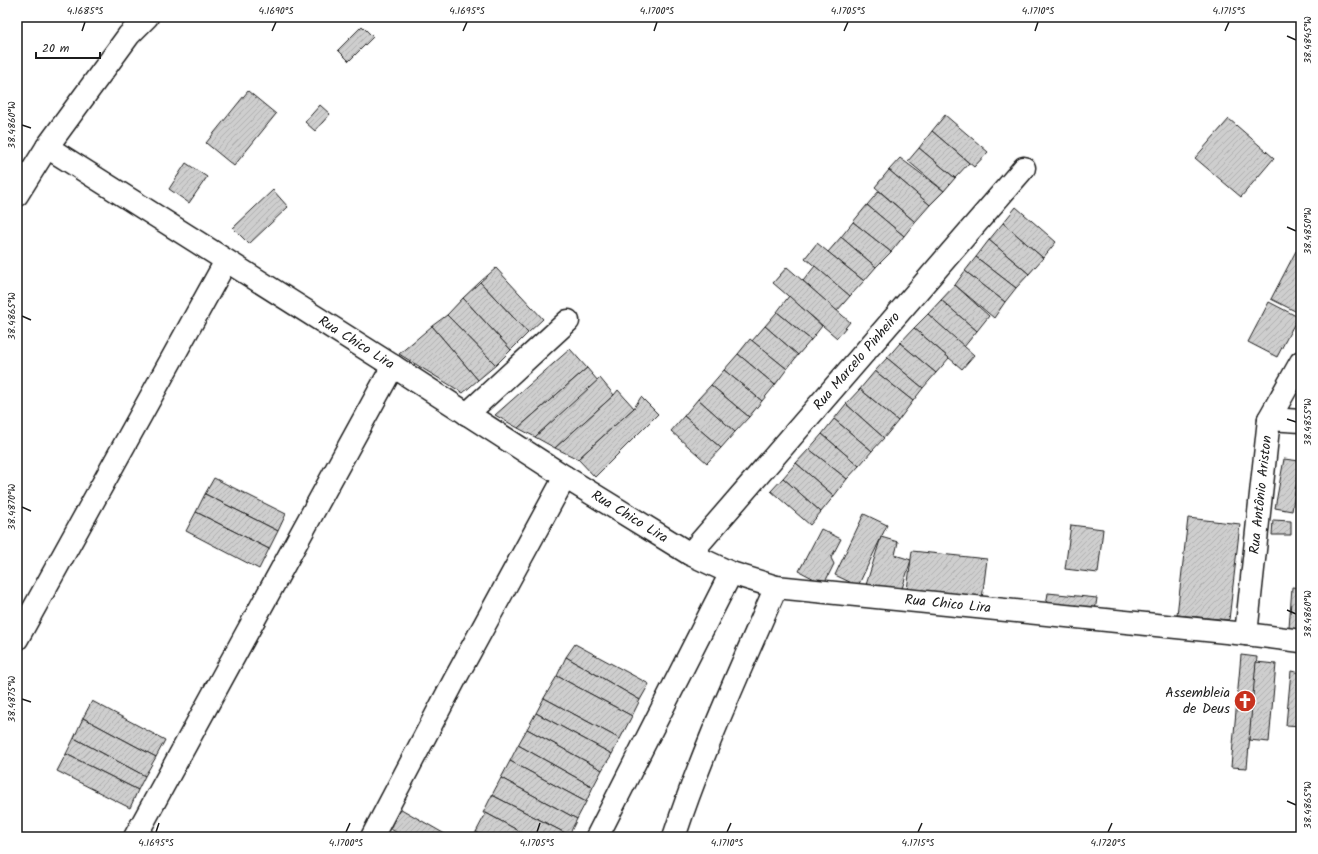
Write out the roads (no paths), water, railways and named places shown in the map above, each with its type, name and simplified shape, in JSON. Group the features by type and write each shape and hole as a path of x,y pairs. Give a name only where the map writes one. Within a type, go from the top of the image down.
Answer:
{"street":[{"path":"17,195 47,147 129,35 146,17"},
{"name":"Rua Chico Lira","path":"47,147 393,366 565,477 690,554 731,573 776,587 1246,634 1301,641"},
{"name":"Rua Marcelo Pinheiro","path":"690,554 1024,168"},
{"path":"17,639 226,260"},
{"path":"467,414 568,321"},
{"name":"Rua Antônio Ariston","path":"1246,634 1269,419 1301,362"},
{"path":"136,837 393,366"},
{"path":"1269,419 1301,421"},
{"path":"372,837 454,681 565,477"},
{"path":"597,837 731,573"},
{"path":"674,837 685,804 712,735 776,587"}],"place":[{"name":"Assembleia de Deus","path":"1245,701"}]}
